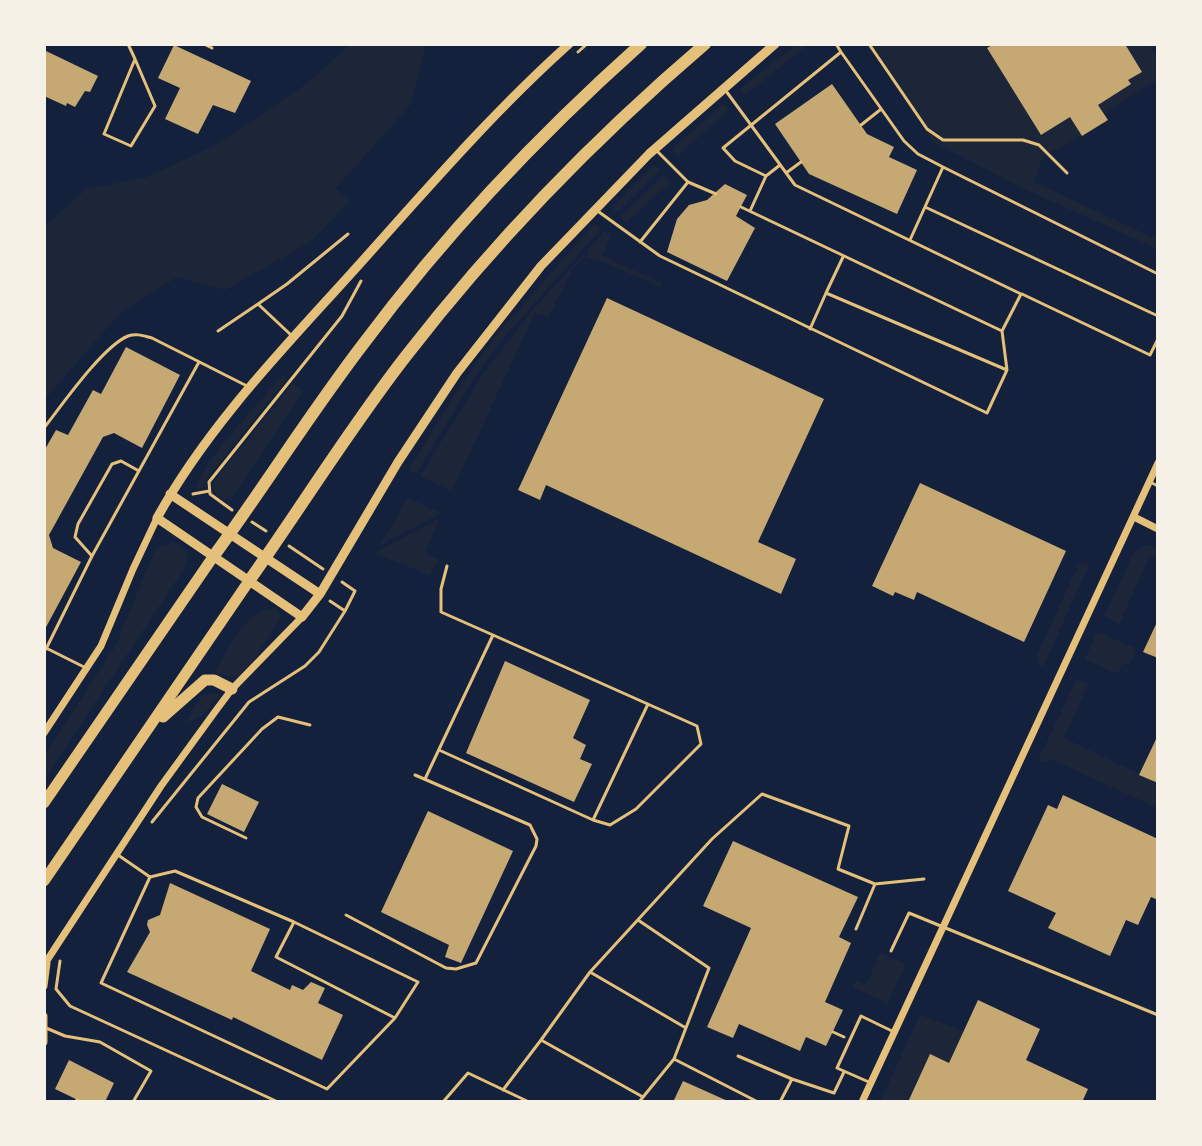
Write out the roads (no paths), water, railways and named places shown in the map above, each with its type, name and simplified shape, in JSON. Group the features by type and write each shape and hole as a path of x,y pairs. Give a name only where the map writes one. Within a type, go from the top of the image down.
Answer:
{"highway":[{"path":"213,557 341,374 439,248 529,149 641,44"},
{"path":"249,581 381,390 480,265 587,151 705,44"}],"main road":[{"path":"44,803 213,557"},
{"path":"44,881 249,581"},
{"path":"145,734 201,681 214,680 232,689"}],"street":[{"path":"44,733 88,669 107,635 157,518 211,435 294,337 455,159 569,44"},
{"path":"44,986 46,963 161,786 232,689 302,617 320,594 398,462 457,373 541,266 655,149 775,44"},
{"path":"862,1102 1134,517 1154,484 1158,463"},
{"path":"170,494 320,594"},
{"path":"1134,517 1158,529"},
{"path":"157,518 302,617"},
{"path":"44,1016 44,1042"}],"lane":[{"path":"128,44 135,59 155,106 131,146 104,134 135,59"},
{"path":"204,44 212,48"},
{"path":"836,44 904,141 918,154 1158,274"},
{"path":"766,176 735,161 723,148 841,52"},
{"path":"723,88 795,185 1150,355 1158,339"},
{"path":"861,125 882,109"},
{"path":"655,149 688,182 716,194"},
{"path":"786,173 801,162"},
{"path":"750,211 766,176 780,165"},
{"path":"910,240 943,167"},
{"path":"640,242 688,182"},
{"path":"741,207 1002,331"},
{"path":"925,207 1158,316"},
{"path":"596,210 660,256 987,413 1007,370 1002,331 1021,294"},
{"path":"218,331 287,284 348,234"},
{"path":"810,329 843,256"},
{"path":"826,293 1007,370"},
{"path":"258,304 294,337"},
{"path":"44,428 84,377 118,342 138,334 250,387"},
{"path":"88,669 45,648 199,362"},
{"path":"92,556 75,537 78,524 112,464 121,461 139,471"},
{"path":"439,750 610,825 636,809 701,744 697,726 441,612 441,589 447,566"},
{"path":"425,779 493,635"},
{"path":"593,820 648,704"},
{"path":"246,838 202,817 196,807 198,798 262,729 278,717 310,725"},
{"path":"346,915 446,968 456,969 476,963 537,839 530,825 415,775"},
{"path":"503,1090 590,972 712,839 762,794 849,826 838,869 875,884 924,879"},
{"path":"116,854 150,877 175,871 294,922 418,982 395,1018 327,1089 101,983 150,877"},
{"path":"856,929 875,884"},
{"path":"891,951 909,913 1158,1015"},
{"path":"638,920 709,968 674,1059 639,1102"},
{"path":"294,922 276,957 395,1018"},
{"path":"590,972 686,1028"},
{"path":"871,1083 837,1068 861,1016 894,1032"},
{"path":"46,1028 65,1036 100,1042 151,1071 133,1102"},
{"path":"541,1040 643,1097"},
{"path":"738,1056 834,1093 845,1071"},
{"path":"674,1059 758,1102"},
{"path":"443,1102 468,1073 529,1102"},
{"path":"780,1102 792,1079"}]}
